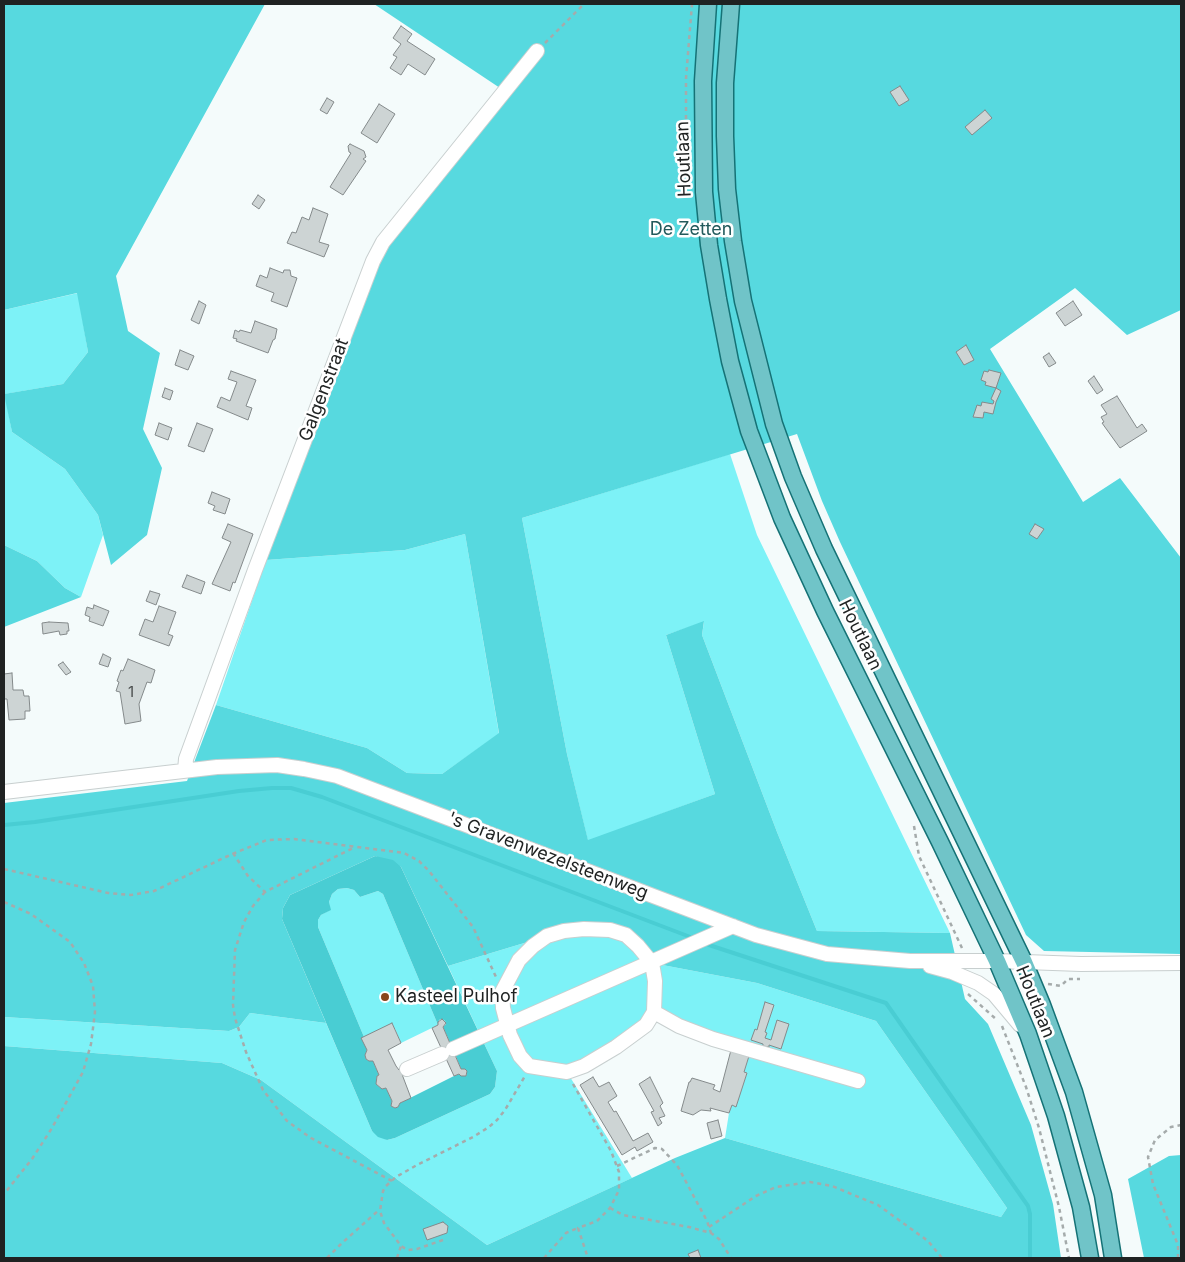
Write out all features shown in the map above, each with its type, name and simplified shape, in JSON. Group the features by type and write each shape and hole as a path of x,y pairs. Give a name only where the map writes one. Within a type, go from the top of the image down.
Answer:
{"main road":[{"name":"Houtlaan","path":"708,4 704,38 702,126 706,210 712,263 730,361 750,431 782,518 997,961 1028,1034 1056,1116 1081,1207 1090,1258"},
{"name":"Houtlaan","path":"732,4 725,84 725,136 733,242 743,301 774,424 793,477 824,549 1024,962 1074,1092 1103,1195 1113,1258"}],"street":[{"name":"Galgenstraat","path":"185,770 186,759 255,570 373,261 384,242 537,51"},
{"name":"'s Gravenwezelsteenweg","path":"4,792 132,778 185,770 243,765 277,765 337,776 756,935 827,954 910,961 997,961 1081,964 1181,963"},
{"path":"407,1069 733,926"},
{"path":"584,929 610,930 626,936 638,946 652,963 655,981 654,1012 646,1025 616,1048 584,1066 567,1072 529,1066 520,1056 507,1025 502,992 526,952 547,936 564,931 584,929"},
{"name":"'s Gravenwezelsteenweg","path":"910,961 972,979 994,994 1028,1034"},
{"path":"654,1012 679,1026 713,1038 858,1081"}],"path":[{"path":"537,51 584,4"},
{"path":"4,869 108,893 131,895 154,891 233,854 268,840 294,839 404,853 424,866 474,927 502,992"},
{"path":"354,847 265,892 253,906 244,922 235,950 233,1005 235,1018 246,1052 263,1090 287,1121 311,1138 392,1181"},
{"path":"233,854 248,876 265,892"},
{"path":"4,902 31,914 70,942 84,963 93,986 95,1012 91,1044 82,1072 52,1128 32,1159 4,1194"},
{"path":"1032,982 1061,986 1068,979 1087,978"},
{"path":"972,979 968,986 968,995 1002,1026 1026,1087 1039,1128 1059,1207 1069,1258"},
{"path":"444,1240 417,1249 408,1250 401,1246 384,1223 380,1209 383,1192 392,1181 417,1165 473,1138 489,1127 505,1110 520,1086 529,1066"},
{"path":"544,1258 566,1232 598,1221 610,1208 619,1190 619,1172 611,1151 567,1072"},
{"path":"1178,1258 1178,1245 1153,1184 1148,1157 1154,1140 1172,1127 1181,1125"},
{"path":"617,1166 655,1148 662,1149 678,1166 711,1233"},
{"path":"709,1227 756,1196 776,1186 810,1182 832,1186 878,1205 928,1241 942,1258"},
{"path":"610,1208 623,1215 711,1233 719,1239 731,1258"},
{"path":"327,1258 380,1209"},
{"path":"578,1228 588,1258"},
{"path":"397,1258 401,1246"}],"shaded area":[{"path":"78,293 88,352 63,384 5,394 12,432 65,469 98,515 103,535 81,597 65,588 37,561 4,545 4,310"},
{"path":"730,454 757,535 950,933 817,931 702,635 704,622 666,635 715,794 588,841 567,754 522,518"},
{"path":"465,534 499,734 442,774 407,773 367,748 216,705 266,560 405,550"},
{"path":"375,856 393,860 401,867 497,1071 495,1087 490,1094 395,1138 387,1140 378,1137 372,1131 282,919 283,908 290,895","holes":["347,888 354,890 360,897 378,891 383,894 438,1025 439,1020 445,1021 446,1024 443,1027 461,1069 467,1071 466,1076 459,1074 454,1076 400,1103 395,1108 391,1106 392,1101 386,1088 382,1089 376,1084 377,1076 379,1075 373,1061 366,1059 367,1050 364,1037 318,927 318,920 321,915 331,910 329,902 332,894 338,889"]},
{"path":"347,888 354,890 360,897 378,891 383,894 438,1025 401,1043 395,1029 364,1037 318,927 318,920 321,915 330,910 329,902 332,894 338,889"},
{"path":"610,930 652,963 757,983 876,1021 1007,1208 1001,1217 725,1138 729,1113 732,1105 736,1106 747,1073 744,1072 749,1056 654,1012 646,1025 567,1072 632,1178 487,1245 261,1080 222,1063 4,1046 4,1017 229,1031 239,1027 250,1013 326,1023 372,1131 387,1140 490,1094 495,1087 497,1071 448,966 564,931"}],"green space":[{"path":"4,4 265,4 116,276 128,331 160,353 143,429 162,468 147,535 111,565 98,515 65,469 12,432 4,394 63,384 88,352 77,293 4,310"},
{"name":"De Zetten","path":"374,4 1181,4 1181,310 1127,335 1075,288 990,349 1083,502 1120,478 1181,558 1181,954 1044,951 1026,935 840,542 822,501 797,434 522,518 567,754 588,840 715,794 666,635 704,621 702,635 817,931 950,933 965,999 988,1024 1031,1125 1053,1204 1061,1258 4,1258 4,1046 222,1063 261,1080 487,1245 675,1158 725,1138 1001,1217 1007,1208 876,1021 757,983 652,963 626,936 564,931 448,966 401,867 375,856 290,895 283,908 282,919 326,1023 250,1013 239,1027 229,1031 4,1017 4,803 187,781 216,705 367,748 407,773 442,774 499,733 465,534 405,550 266,560 377,268 389,245 509,94"},
{"path":"4,545 37,561 65,588 81,597 4,627"},
{"path":"1181,1155 1181,1258 1144,1258 1128,1179 1169,1156"}],"building":[{"path":"401,26 412,34 407,41 435,59 425,75 408,64 401,75 390,68 397,57 393,55 401,44 393,38"},
{"path":"900,86 909,100 899,106 890,92"},
{"path":"327,98 334,102 327,114 320,110"},
{"path":"379,104 395,114 377,143 361,133"},
{"path":"985,110 992,118 972,135 965,127"},
{"path":"350,144 364,151 366,157 363,159 366,161 343,195 330,187 351,153 348,146"},
{"path":"258,195 265,200 259,209 252,204"},
{"path":"313,208 328,214 319,242 329,245 324,257 287,243 292,232 296,233 302,217 309,220"},
{"path":"270,268 283,273 284,270 290,270 291,276 297,278 287,307 271,301 274,293 256,286 260,275 267,278"},
{"path":"199,301 206,305 199,324 191,320"},
{"path":"1073,301 1082,315 1065,326 1056,313"},
{"path":"255,321 277,329 275,339 268,353 236,341 237,339 233,338 235,330 251,333"},
{"path":"966,345 974,360 964,365 956,352"},
{"path":"180,350 194,356 188,370 175,365"},
{"path":"1049,353 1056,363 1049,367 1043,357"},
{"path":"989,370 1001,373 996,388 985,385 986,382 981,380 984,371 988,372"},
{"path":"231,371 256,380 246,406 252,408 248,420 217,407 221,397 230,401 237,382 228,379"},
{"path":"1094,376 1103,390 1097,394 1088,381"},
{"path":"165,388 173,391 170,400 162,397"},
{"path":"996,388 1001,391 993,414 984,412 983,418 973,417 977,405 981,406 982,402 993,404 994,401 991,399"},
{"path":"1117,396 1137,428 1142,424 1147,431 1120,448 1102,423 1104,422 1101,417 1107,414 1101,405"},
{"path":"159,423 172,428 168,440 155,435"},
{"path":"197,423 213,429 204,452 188,446"},
{"path":"212,492 230,499 225,514 213,510 215,506 208,503"},
{"path":"228,524 253,534 235,583 233,582 230,591 212,584 231,542 222,538"},
{"path":"1035,524 1044,529 1037,539 1029,534"},
{"path":"187,575 205,582 201,594 182,587"},
{"path":"150,591 160,594 156,605 146,601"},
{"path":"94,605 109,611 103,626 89,621 90,617 85,615 87,607 93,609"},
{"path":"159,606 176,612 168,634 173,636 169,646 139,635 145,619 153,622"},
{"path":"42,623 68,623 69,631 67,631 67,634 60,635 59,631 43,634"},
{"path":"103,654 111,658 108,667 99,664"},
{"path":"128,659 155,670 151,683 147,682 139,704 141,721 125,724 120,692 116,691 121,670 123,671"},
{"path":"63,662 71,672 66,675 58,665"},
{"path":"12,673 13,690 23,690 24,696 29,696 30,711 25,711 25,719 9,720 7,699 4,699 4,674"},
{"path":"765,1002 774,1005 765,1032 767,1033 765,1038 771,1040 777,1020 789,1024 781,1049 769,1045 769,1047 763,1046 763,1044 751,1040 755,1029 757,1030"},
{"path":"442,1019 446,1023 443,1027 461,1069 467,1071 466,1076 459,1074 454,1076 432,1028 438,1025 438,1022"},
{"path":"392,1023 401,1043 388,1050 396,1066 400,1069 411,1098 400,1103 395,1108 391,1106 392,1101 386,1088 382,1089 376,1084 377,1076 379,1075 373,1061 366,1059 367,1050 361,1038"},
{"path":"731,1050 749,1056 744,1072 747,1073 736,1107 732,1105 729,1113 710,1108 711,1111 701,1110 693,1115 681,1111 689,1082 692,1078 715,1085 713,1089 720,1092"},
{"path":"593,1077 599,1087 609,1082 617,1096 608,1102 614,1112 616,1111 633,1141 648,1133 653,1142 637,1151 635,1147 622,1155 580,1085"},
{"path":"650,1077 663,1103 660,1106 665,1116 659,1118 662,1123 658,1126 651,1112 654,1111 639,1084"},
{"path":"718,1120 722,1136 711,1139 707,1123"},
{"path":"443,1222 448,1226 447,1233 427,1240 423,1229"},
{"path":"698,1250 701,1258 690,1258 688,1254"}],"waterway":[{"path":"4,825 239,791 291,788 322,797 693,938"},
{"path":"709,945 886,1003 1028,1206 1030,1214 1030,1258"}],"place":[{"name":"Kasteel Pulhof","path":"385,997"}]}
